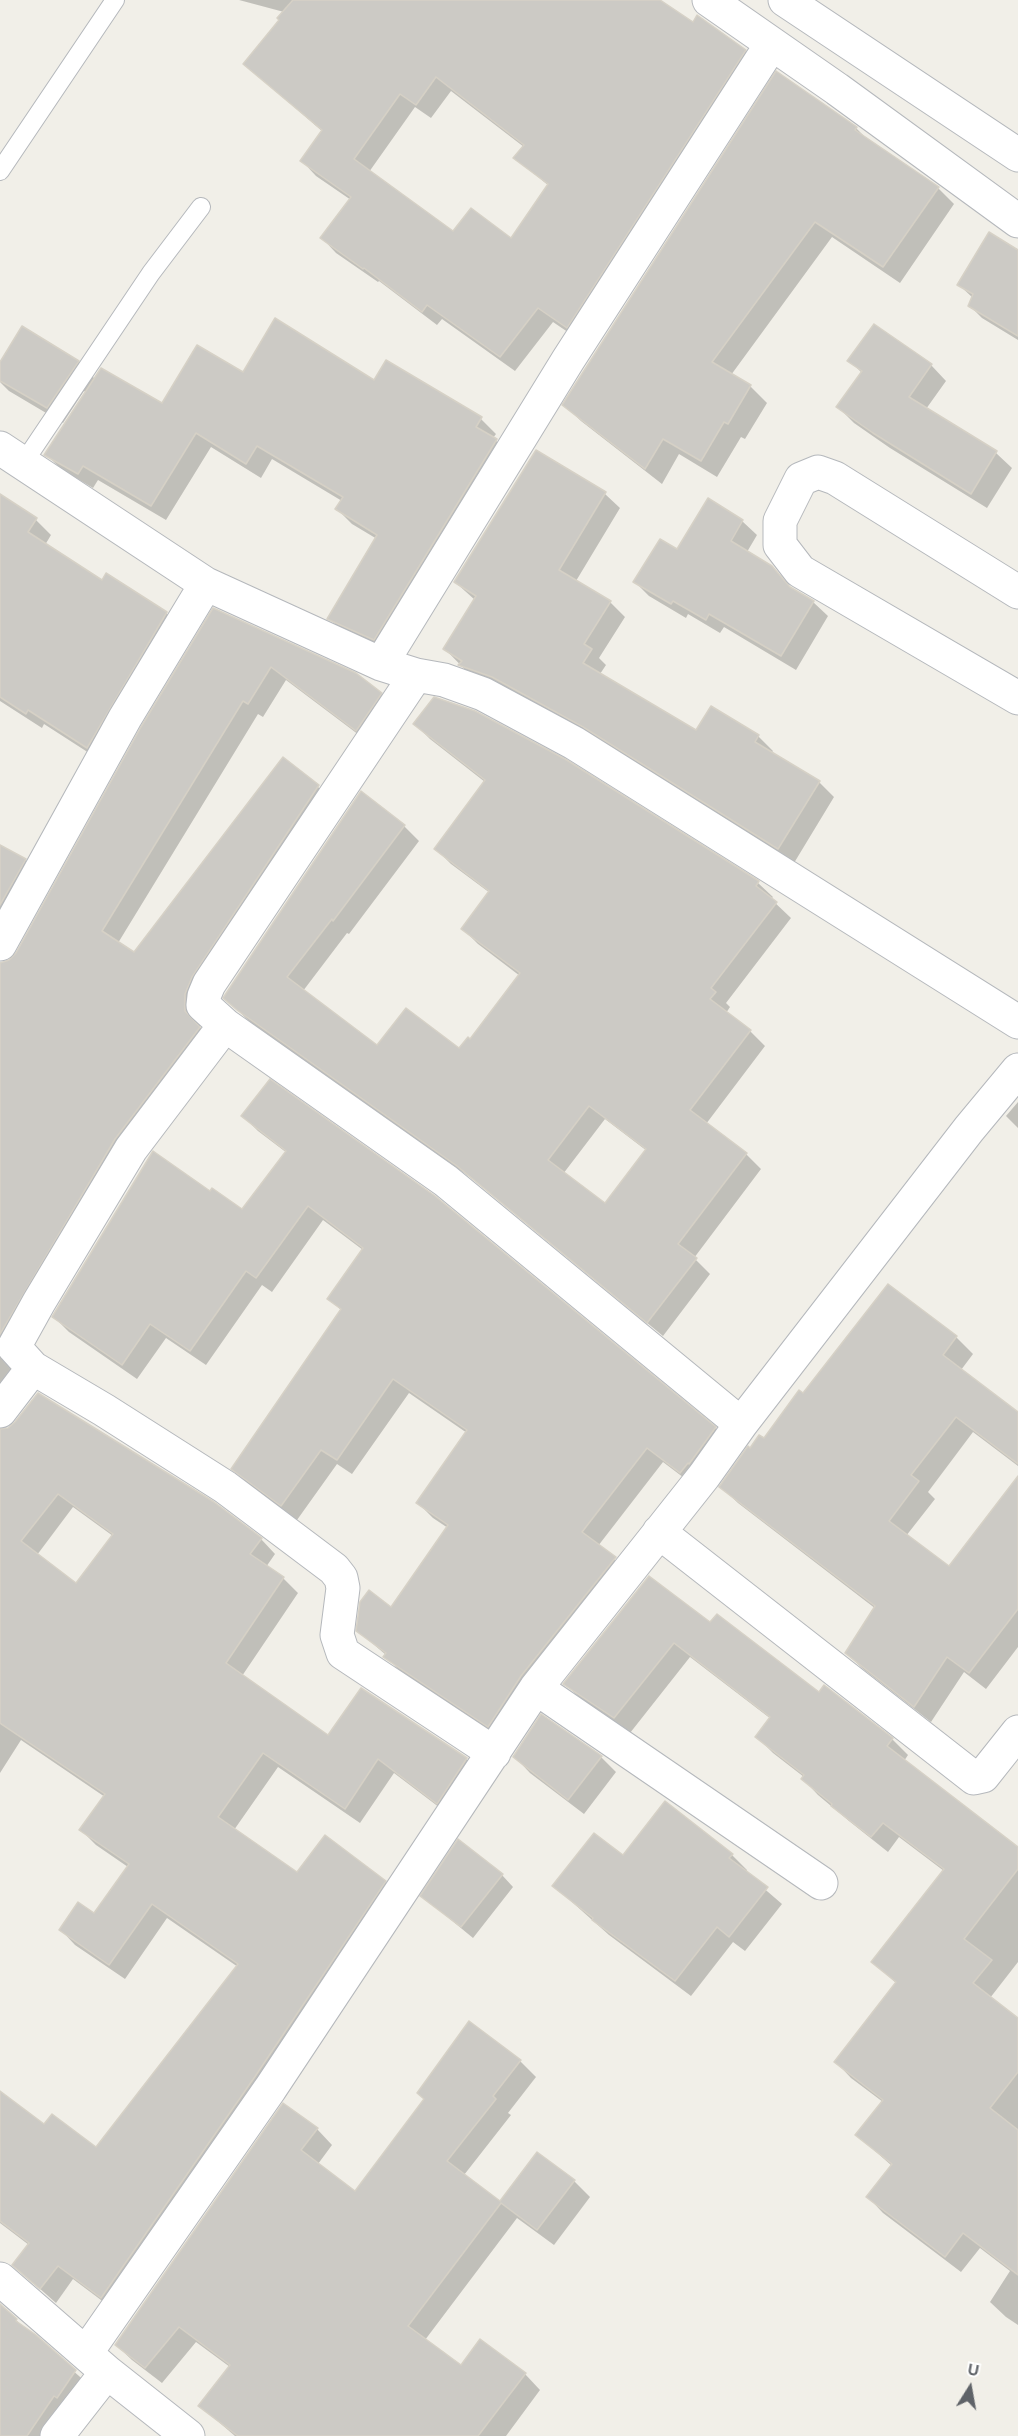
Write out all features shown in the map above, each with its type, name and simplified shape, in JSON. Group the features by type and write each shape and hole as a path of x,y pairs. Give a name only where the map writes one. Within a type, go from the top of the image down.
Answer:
{"street":[{"path":"709,0 837,89 1018,221"},
{"path":"784,0 1018,155"},
{"path":"381,664 568,360 771,45"},
{"path":"12,455 206,584 381,664 416,675 444,680 483,694 574,742 1018,1022"},
{"path":"1018,592 835,478 818,472 801,479 780,521 780,545 800,571 1018,698"},
{"path":"0,944 125,718 206,584"},
{"path":"416,675 209,984 203,1005 225,1025 446,1181 741,1424"},
{"path":"225,1025 131,1149 14,1347 33,1368 208,1475 334,1569 341,1578 343,1588 337,1635 343,1653 494,1753"},
{"path":"57,2436 97,2362 277,2079 537,1688 704,1476 741,1424 969,1129 1018,1070"},
{"path":"0,1411 33,1368"},
{"path":"659,1532 974,1778 983,1776 1018,1732"},
{"path":"537,1688 820,1883"},
{"path":"0,2279 188,2436"}],"lane":[{"path":"0,171 115,0"},
{"path":"12,455 201,207"}],"building":[{"path":"293,0 660,0 693,22 697,15 746,50 567,328 538,308 500,357 427,305 422,312 320,238 351,197 300,161 322,130 243,64 279,20 277,18","holes":["436,77 524,145 513,158 548,184 511,238 471,208 453,231 354,159 400,94 416,105"]},
{"path":"776,71 857,127 855,130 939,187 883,267 815,222 712,362 751,385 728,424 724,422 701,461 663,439 645,469 562,405"},
{"path":"989,232 1018,250 1018,336 968,306 973,294 957,285"},
{"path":"275,318 374,380 386,360 482,417 476,427 497,439 374,640 327,619 377,535 335,509 343,497 257,446 246,464 196,433 151,506 83,466 78,474 44,455 101,368 162,403 197,345 243,372"},
{"path":"874,324 932,364 909,397 997,451 971,494 873,433 836,407 862,371 847,361"},
{"path":"22,326 79,361 47,408 0,381 0,362"},
{"path":"536,450 606,492 559,570 611,601 584,644 592,649 583,663 696,730 711,706 759,735 755,742 820,781 778,849 583,727 492,677 458,665 462,661 443,649 476,596 454,582"},
{"path":"0,494 37,518 28,532 102,580 106,573 167,612 87,748 28,710 26,714 0,697"},
{"path":"708,498 743,520 731,541 772,566 790,587 814,601 781,656 709,614 706,620 673,601 671,604 633,582 660,539 677,549"},
{"path":"213,608 356,673 382,693 356,731 271,667 248,704 243,701 102,931 134,952 283,757 319,785 192,977 185,994 185,1011 200,1027 115,1139 0,1334 0,963 9,960 16,953 141,727"},
{"path":"434,697 475,711 565,759 759,881 756,886 777,902 711,988 716,992 710,999 751,1030 690,1110 747,1153 678,1244 697,1258 647,1323 457,1166 223,998 361,791 405,825 333,921 332,919 287,977 377,1045 406,1008 459,1048 468,1037 470,1039 520,973 461,929 489,891 434,849 485,780 413,724","holes":["589,1106 646,1149 605,1203 548,1160"]},
{"path":"0,845 26,859 0,905"},
{"path":"270,1079 435,1196 716,1427 680,1473 647,1448 582,1532 616,1557 521,1676 488,1727 383,1657 386,1653 356,1631 360,1602 369,1590 391,1607 448,1525 416,1503 467,1430 393,1379 337,1460 321,1450 281,1506 231,1469 341,1309 327,1299 363,1248 308,1206 256,1278 246,1271 190,1351 150,1324 122,1365 52,1317 153,1151 210,1191 212,1188 242,1209 286,1151 241,1116"},
{"path":"888,1284 957,1336 943,1355 1018,1412 1018,1464 956,1417 911,1475 919,1481 889,1521 949,1566 1018,1476 1018,1609 969,1673 947,1657 914,1707 845,1653 875,1606 719,1487 748,1446 750,1448 759,1435 764,1438 799,1390 803,1393"},
{"path":"38,1393 214,1502 262,1538 250,1554 284,1577 226,1663 328,1735 361,1688 467,1758 437,1804 378,1759 345,1809 263,1753 218,1817 297,1872 325,1835 386,1881 254,2078 101,2298 58,2266 40,2289 12,2265 29,2243 0,2221 0,2091 44,2124 52,2114 96,2147 238,1964 152,1904 109,1965 59,1930 78,1902 94,1913 129,1864 79,1830 105,1794 0,1723 0,1429 8,1428","holes":["58,1494 113,1534 76,1583 21,1541"]},
{"path":"649,1576 710,1622 717,1614 819,1692 824,1685 893,1738 887,1746 1018,1847 1018,1869 964,1939 992,1960 973,1983 1018,2018 1018,2072 990,2108 1018,2130 1018,2275 963,2233 945,2257 866,2197 892,2164 855,2135 883,2100 834,2062 896,1982 871,1962 944,1869 883,1823 871,1837 831,1806 832,1804 801,1779 804,1775 755,1737 770,1717 674,1643 614,1718 563,1684"},
{"path":"541,1714 602,1756 568,1800 513,1757"},
{"path":"665,1801 733,1854 729,1858 768,1887 729,1937 717,1927 675,1981 592,1920 593,1918 552,1886 594,1833 623,1855"},
{"path":"458,1839 503,1874 461,1927 420,1896"},
{"path":"469,2021 521,2060 493,2096 496,2099 447,2161 500,2201 537,2152 575,2180 537,2230 501,2203 408,2326 461,2365 480,2339 526,2373 478,2436 238,2436 198,2406 230,2365 179,2327 145,2368 115,2345 283,2103 318,2128 301,2150 355,2191 424,2099 417,2093"},
{"path":"0,2304 17,2319 16,2321 36,2335 76,2370 57,2398 54,2396 27,2436 0,2436"}]}
